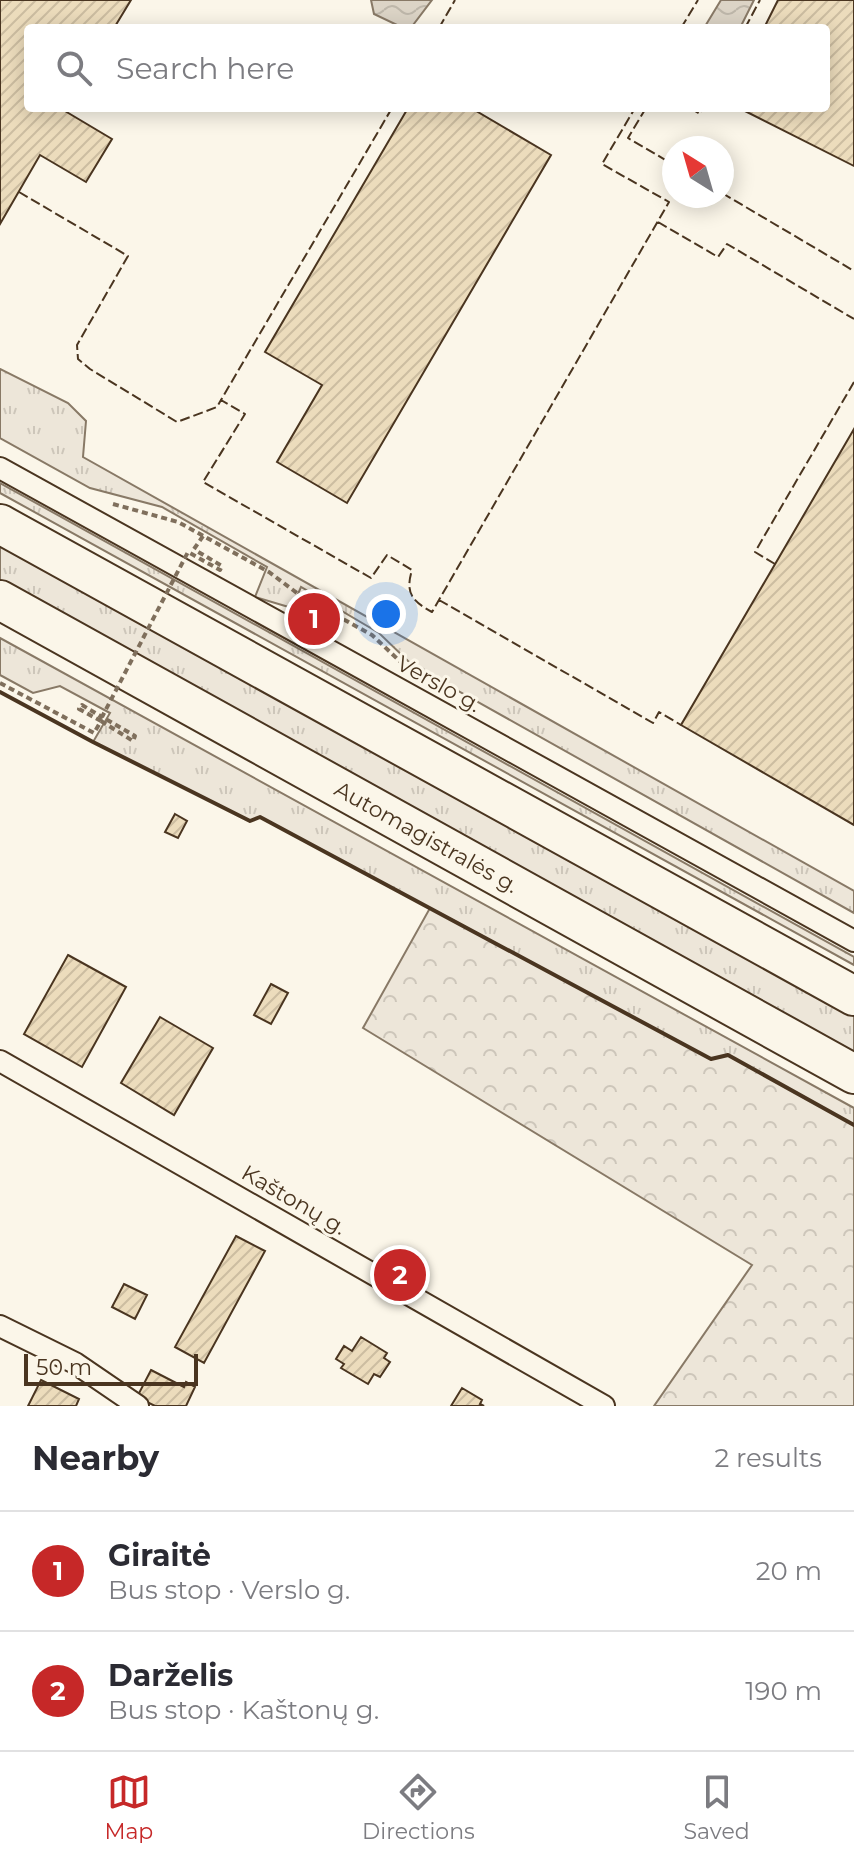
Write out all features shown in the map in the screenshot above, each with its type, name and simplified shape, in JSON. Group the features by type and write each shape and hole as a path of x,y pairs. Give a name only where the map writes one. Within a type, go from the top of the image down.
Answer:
{"highway":[{"path":"0,524 854,996"},
{"name":"Automagistralės g.","path":"0,600 854,1074"},
{"path":"0,627 616,963 692,984"}],"street":[{"name":"Verslo g.","path":"0,468 854,941"},
{"name":"Kaštonų g.","path":"0,1061 604,1406"},
{"path":"0,1326 75,1363 138,1406"}],"path":[{"path":"105,502 178,522 269,572 301,596 372,635 409,669"},
{"path":"0,683 94,733 188,552 220,570 222,566 195,550 203,536"},
{"path":"101,719 79,709 82,705 101,719 133,741 135,736 101,719"}],"green space":[{"path":"0,369 68,403 86,421 83,457 854,891 854,913 428,674 408,661 379,633 301,587 292,608 255,597 267,567 162,507 90,488 0,438"},
{"path":"0,483 854,957 854,965 0,493"},
{"path":"0,540 854,1013 854,1058 0,580"},
{"path":"0,638 854,1108 854,1125 728,1055 711,1059 260,817 250,821 93,742 110,713 60,686 33,693 0,675"},
{"path":"430,908 711,1059 728,1055 854,1125 854,1406 654,1406 752,1265 363,1028"}],"water":[{"path":"371,0 432,0 414,24 395,24 374,14"},
{"path":"721,0 754,0 742,24 706,24"}],"building":[{"path":"0,0 131,0 116,24 24,24 24,112 67,112 112,139 86,182 40,155 0,224"},
{"path":"778,0 854,0 854,166 747,112 830,112 830,24 766,24"},
{"path":"406,112 478,112 551,155 347,503 277,462 322,385 265,352"},
{"path":"854,429 854,825 681,725"},
{"path":"175,814 187,821 178,838 165,832"},
{"path":"68,955 126,987 82,1067 24,1034"},
{"path":"271,984 288,993 271,1024 254,1015"},
{"path":"160,1017 213,1048 174,1115 121,1083"},
{"path":"236,1236 265,1251 204,1363 175,1347"},
{"path":"124,1284 147,1295 135,1319 112,1307"},
{"path":"361,1337 387,1353 384,1358 390,1362 380,1377 374,1374 368,1384 341,1368 344,1364 336,1359 344,1346 352,1351"},
{"path":"151,1370 184,1387 186,1382 195,1387 186,1406 155,1406 137,1397"},
{"path":"41,1380 79,1399 76,1406 28,1406"},
{"path":"462,1388 482,1400 480,1404 484,1406 451,1406"}],"fence":[{"path":"441,24 455,0"},
{"path":"683,24 698,0"},
{"path":"747,24 760,0"},
{"path":"390,112 221,400 245,414 203,482 371,578 387,555 412,570 409,585 412,596 432,612 669,202 602,164 633,112"},
{"path":"644,112 628,138 662,158"},
{"path":"697,112 701,112"},
{"path":"19,192 128,256 77,345 78,359 177,422 217,407 221,400"},
{"path":"734,200 854,271"},
{"path":"658,222 718,257 727,244 854,319"},
{"path":"775,564 755,552 854,382"},
{"path":"439,600 653,723 659,712 681,725"}],"wall":[{"path":"0,692 250,821 260,817 711,1059 728,1055 854,1125"}],"place":[{"name":"Giraitė","path":"314,619"},
{"name":"Darželis","path":"400,1275"}]}
